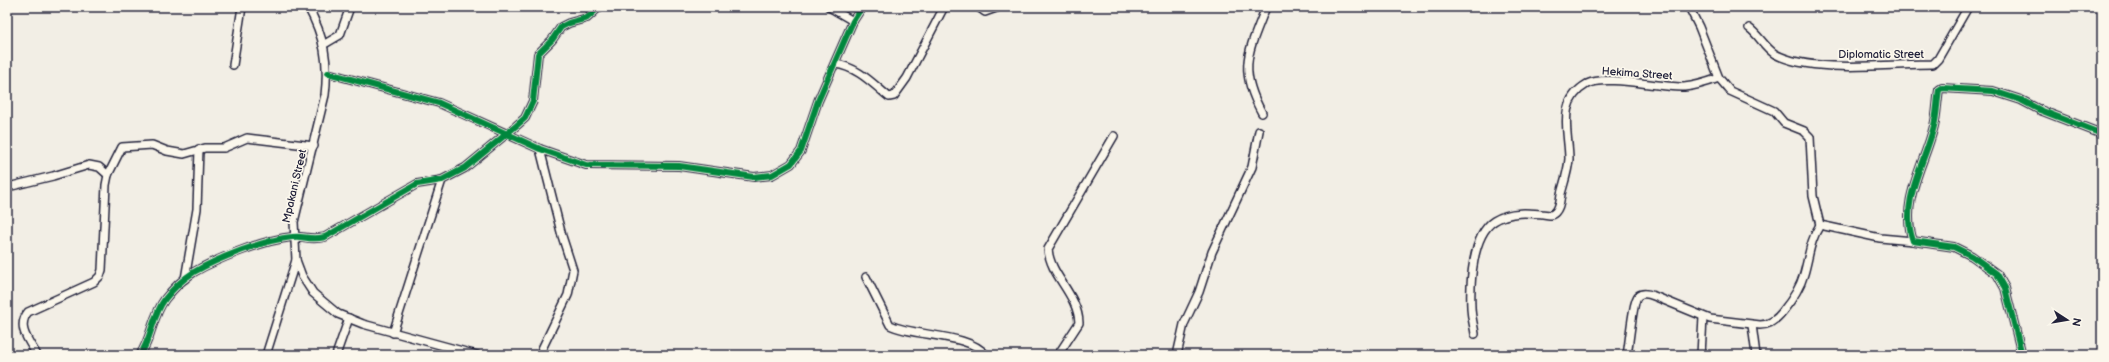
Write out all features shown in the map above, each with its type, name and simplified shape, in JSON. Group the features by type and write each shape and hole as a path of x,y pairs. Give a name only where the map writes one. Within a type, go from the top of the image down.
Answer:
{"street":[{"path":"233,65 242,7"},
{"name":"Mpakani Street","path":"308,7 319,26 328,73 326,95 298,203 294,236 296,260 302,276 313,293 338,314 393,333 477,355"},
{"path":"323,45 340,36 350,7"},
{"path":"140,355 148,338 155,315 161,305 185,279 193,273 217,261 280,239 294,236 309,240 325,237 417,184 442,180 473,162 525,118 530,110 533,101 538,54 552,40 561,27 569,22 587,18 599,7"},
{"path":"829,7 853,21"},
{"path":"328,73 439,103 540,149 586,165 679,166 754,177 772,175 791,164 801,151 818,101 853,21 862,7"},
{"path":"835,64 847,66 858,71 889,97 894,96 907,78 944,7"},
{"path":"978,7 985,12 999,7"},
{"path":"1262,113 1251,94 1246,67 1250,50 1266,7"},
{"path":"1627,355 1633,308 1636,298 1645,293 1703,317 1752,325 1767,325 1775,320 1792,301 1804,274 1814,234 1820,225 1813,196 1810,137 1804,131 1784,123 1774,111 1730,91 1719,78 1689,7"},
{"name":"Diplomatic Street","path":"1749,28 1774,54 1791,60 1856,67 1894,64 1933,64 1938,59 1968,7"},
{"name":"Hekima Street","path":"1475,334 1470,308 1472,279 1475,256 1483,233 1494,220 1510,214 1531,213 1551,215 1557,209 1568,172 1569,151 1565,120 1568,108 1578,92 1586,85 1594,82 1623,82 1685,87 1719,78"},
{"path":"1913,241 1911,235 1911,195 1914,182 1934,125 1938,93 1942,88 1993,91 2021,100 2040,110 2102,134"},
{"path":"1176,355 1184,324 1199,292 1212,252 1252,167 1259,131"},
{"path":"1058,355 1079,322 1079,316 1073,299 1049,260 1048,249 1114,136"},
{"path":"37,355 23,329 24,317 28,312 94,282 100,276 102,270 102,231 108,175 121,148 124,146 152,145 167,151 184,154 199,149 224,148 247,138 314,146"},
{"path":"185,279 197,208 199,149"},
{"path":"538,355 568,294 573,270 562,236 540,149"},
{"path":"12,186 89,165 99,167 108,175"},
{"path":"393,333 442,180"},
{"path":"1820,225 1880,238 1954,247 1972,256 1997,274 2005,288 2022,355"},
{"path":"266,355 296,260"},
{"path":"866,277 890,325 909,332 957,340 983,351 986,355"},
{"path":"1701,355 1703,317"},
{"path":"336,355 349,318"},
{"path":"1752,325 1756,355"}],"cycle path":[{"path":"140,355 147,341 157,313 165,299 174,288 194,272 228,256 268,242 296,237 325,237 417,184 442,180 465,168 525,118 533,101 538,54 552,40 561,27 587,18 599,7"},
{"path":"328,73 439,103 540,149 586,165 679,166 754,177 772,175 791,164 801,151 818,101 853,21 862,7"},
{"path":"2022,355 2005,288 1997,274 1972,256 1954,247 1913,241 1909,212 1911,197 1934,126 1939,90 1942,88 1993,91 2021,100 2040,110 2102,134"}]}
